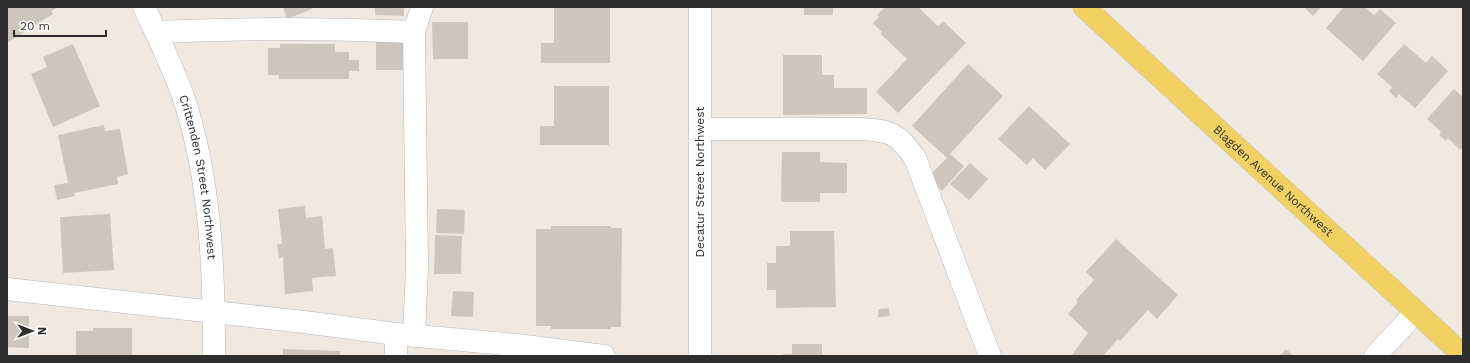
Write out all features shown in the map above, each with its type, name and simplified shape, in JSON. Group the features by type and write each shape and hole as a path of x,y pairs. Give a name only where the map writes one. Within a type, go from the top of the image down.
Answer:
{"main road":[{"name":"Blagden Avenue Northwest","path":"1084,7 1463,355"}],"street":[{"name":"Crittenden Street Northwest","path":"144,7 184,99 202,176 212,253 214,356"},
{"path":"396,356 405,335 417,259 414,32 422,7"},
{"name":"Decatur Street Northwest","path":"700,7 700,356"},
{"path":"156,32 234,28 347,28 414,32"},
{"path":"700,129 861,129 881,130 901,139 915,158 990,356"},
{"path":"7,289 304,322 405,335 517,345 604,356"},
{"path":"1375,356 1416,312"}],"building":[{"path":"7,7 58,7 51,11 53,14 7,43"},
{"path":"283,7 311,7 312,9 287,19"},
{"path":"375,7 404,7 404,16 375,15"},
{"path":"554,7 610,7 610,63 541,63 541,43 554,43"},
{"path":"804,7 833,7 833,15 804,15"},
{"path":"885,7 918,7 938,26 943,21 966,43 898,113 876,92 907,59 881,34 882,32 873,23 879,17 877,15"},
{"path":"1304,7 1321,7 1313,16"},
{"path":"1344,7 1365,7 1374,15 1380,9 1396,23 1363,61 1326,28"},
{"path":"432,22 468,22 468,59 433,59"},
{"path":"376,42 404,42 404,70 376,70"},
{"path":"73,44 100,106 53,127 31,74 47,67 43,57"},
{"path":"280,44 335,44 335,52 349,52 349,60 359,60 359,71 349,71 349,79 279,79 279,75 268,75 268,48 280,48"},
{"path":"1404,44 1426,63 1432,56 1448,71 1415,108 1399,94 1396,98 1389,91 1392,87 1377,74"},
{"path":"783,55 822,55 822,75 834,75 834,88 867,88 867,114 783,115"},
{"path":"968,64 1003,96 950,154 964,166 942,191 927,178 947,158 912,126"},
{"path":"554,86 609,86 609,145 540,145 540,126 554,126"},
{"path":"1454,89 1463,97 1463,147 1460,150 1448,138 1446,141 1439,135 1441,132 1427,119"},
{"path":"1029,106 1070,144 1045,170 1033,158 1027,165 998,139"},
{"path":"104,125 105,131 120,129 128,174 117,177 118,184 74,193 75,196 57,200 54,185 68,183 58,135"},
{"path":"782,152 820,152 820,162 847,163 847,193 820,193 820,202 781,202"},
{"path":"970,163 988,179 969,200 950,184"},
{"path":"305,206 306,218 322,216 325,249 333,248 336,276 312,278 313,291 285,294 283,257 279,258 277,244 282,244 278,209"},
{"path":"437,209 465,210 464,234 436,233"},
{"path":"110,214 114,270 63,273 60,217"},
{"path":"551,226 611,226 611,228 622,228 621,327 611,327 611,329 551,329 551,326 536,326 536,229 551,229"},
{"path":"790,231 834,231 836,307 776,308 776,290 767,290 767,263 776,263 776,246 790,246"},
{"path":"435,235 462,236 461,274 434,274"},
{"path":"1116,239 1178,295 1157,319 1148,310 1120,341 1118,339 1103,356 1071,356 1088,333 1068,314 1078,302 1076,300 1094,280 1086,272"},
{"path":"453,291 474,292 473,317 451,316"},
{"path":"889,308 890,316 878,317 878,309"},
{"path":"7,316 29,316 29,348 7,347"},
{"path":"93,328 132,328 132,356 76,356 76,331 93,331"},
{"path":"792,344 822,344 822,356 783,356 783,354 792,354"},
{"path":"283,349 340,351 340,356 283,356"},
{"path":"1286,349 1294,356 1280,356"}]}
